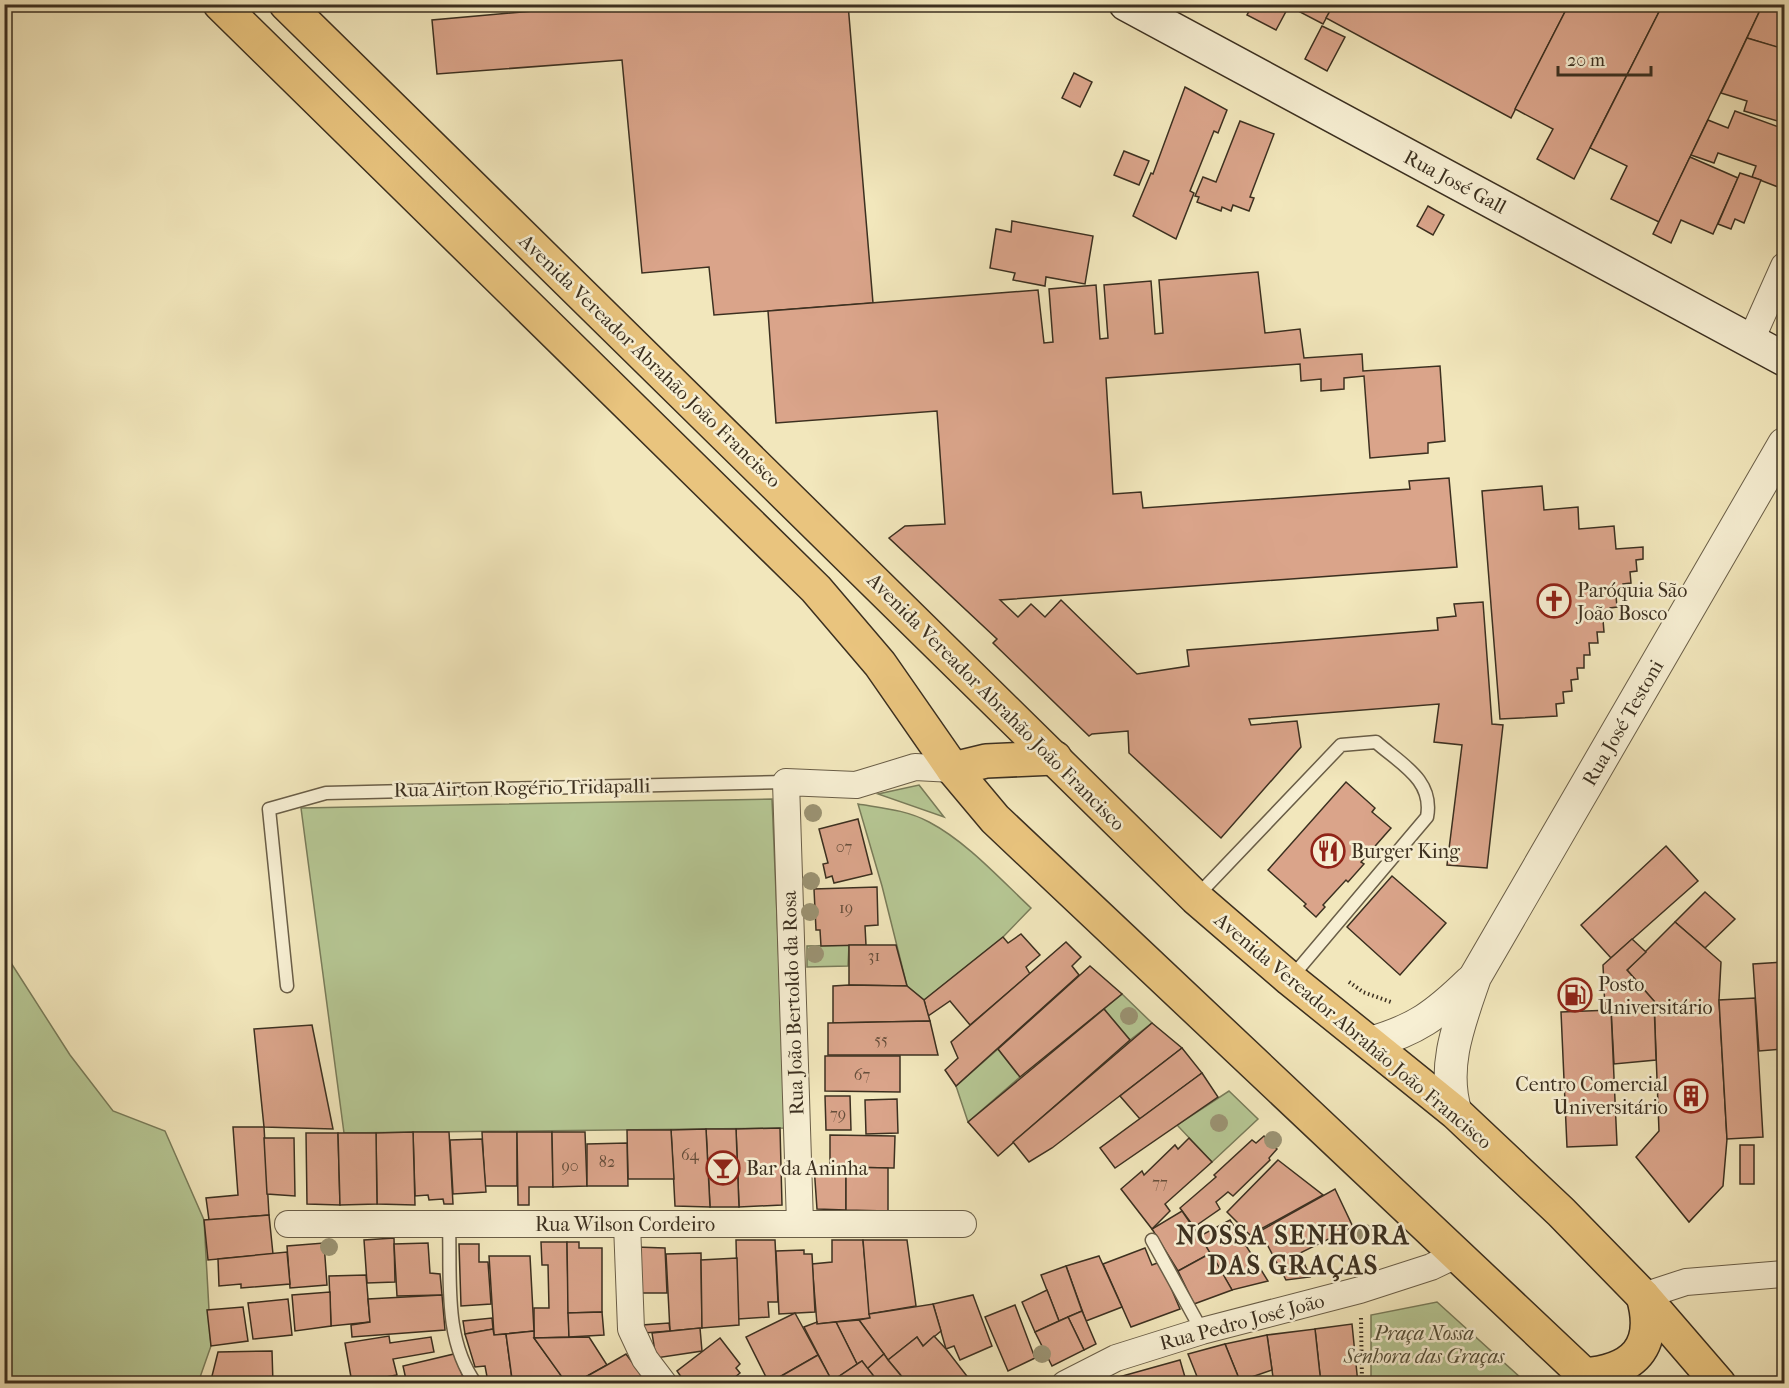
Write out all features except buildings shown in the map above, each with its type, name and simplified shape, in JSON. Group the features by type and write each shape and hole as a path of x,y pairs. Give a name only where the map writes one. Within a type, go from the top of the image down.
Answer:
{"main road":[{"path":"220,4 816,589 880,664 953,769 995,819 1456,1255 1585,1381 1618,1370 1636,1357 1646,1338 1649,1317 1643,1296"},
{"name":"Avenida Vereador Abrahão João Francisco","path":"286,4 1196,898 1290,979 1456,1113 1561,1212 1643,1296 1719,1383"},
{"name":"Rua José Gall","path":"1126,4 1785,358"},
{"path":"953,769 986,761 1055,758"}],"street":[{"path":"1751,340 1785,266"},
{"name":"Rua José Testoni","path":"1456,1113 1448,1079 1457,1032 1475,977 1780,458"},
{"name":"Rua Airton Rogério Tridapalli","path":"786,782 856,784 915,766 953,769"},
{"name":"Rua João Bertoldo da Rosa","path":"786,782 800,1223"},
{"name":"Rua José Testoni","path":"1370,1043 1394,1036 1440,1012 1475,977"},
{"name":"Rua Wilson Cordeiro","path":"288,1224 449,1226 963,1224"},
{"path":"627,1224 631,1329 645,1359 664,1383"},
{"name":"Rua Pedro José João","path":"1065,1383 1116,1358 1202,1331 1360,1290 1431,1267 1456,1255"},
{"path":"1643,1296 1686,1282 1785,1274"}],"lane":[{"path":"1196,898 1341,745 1376,742 1424,785 1430,802 1427,817 1290,979"},
{"name":"Rua Airton Rogério Tridapalli","path":"287,986 269,810 326,793 786,782"},
{"path":"449,1226 453,1326 459,1353 476,1383"},
{"path":"1152,1240 1202,1331"}],"path":[{"path":"1360,1290 1362,1383"}],"green space":[{"path":"919,785 944,817 878,794"},
{"path":"772,799 786,1128 344,1133 301,808"},
{"path":"858,804 912,815 943,830 983,862 1031,908 1003,937 924,1000 907,986 882,886"},
{"path":"849,945 848,966 807,967 807,946"},
{"path":"4,952 70,1055 113,1111 165,1131 204,1220 211,1346 198,1383 5,1383"},
{"path":"1122,994 1152,1023 1130,1040 1104,1009"},
{"path":"998,1049 1020,1077 968,1122 956,1086"},
{"path":"1229,1091 1258,1119 1212,1162 1177,1125"},
{"name":"Praça Nossa Senhora das Graças","path":"1437,1302 1522,1379 1523,1383 1371,1383 1371,1315"}],"place":[{"name":"Paróquia São João Bosco","path":"1554,601"},
{"name":"Burger King","path":"1328,851"},
{"name":"Posto Universitário","path":"1575,995"},
{"name":"Centro Comercial Universitário","path":"1691,1096"},
{"name":"Bar da Aninha","path":"723,1168"}],"district":[{"name":"NOSSA SENHORA DAS GRAÇAS","path":"1293,1250"}]}
